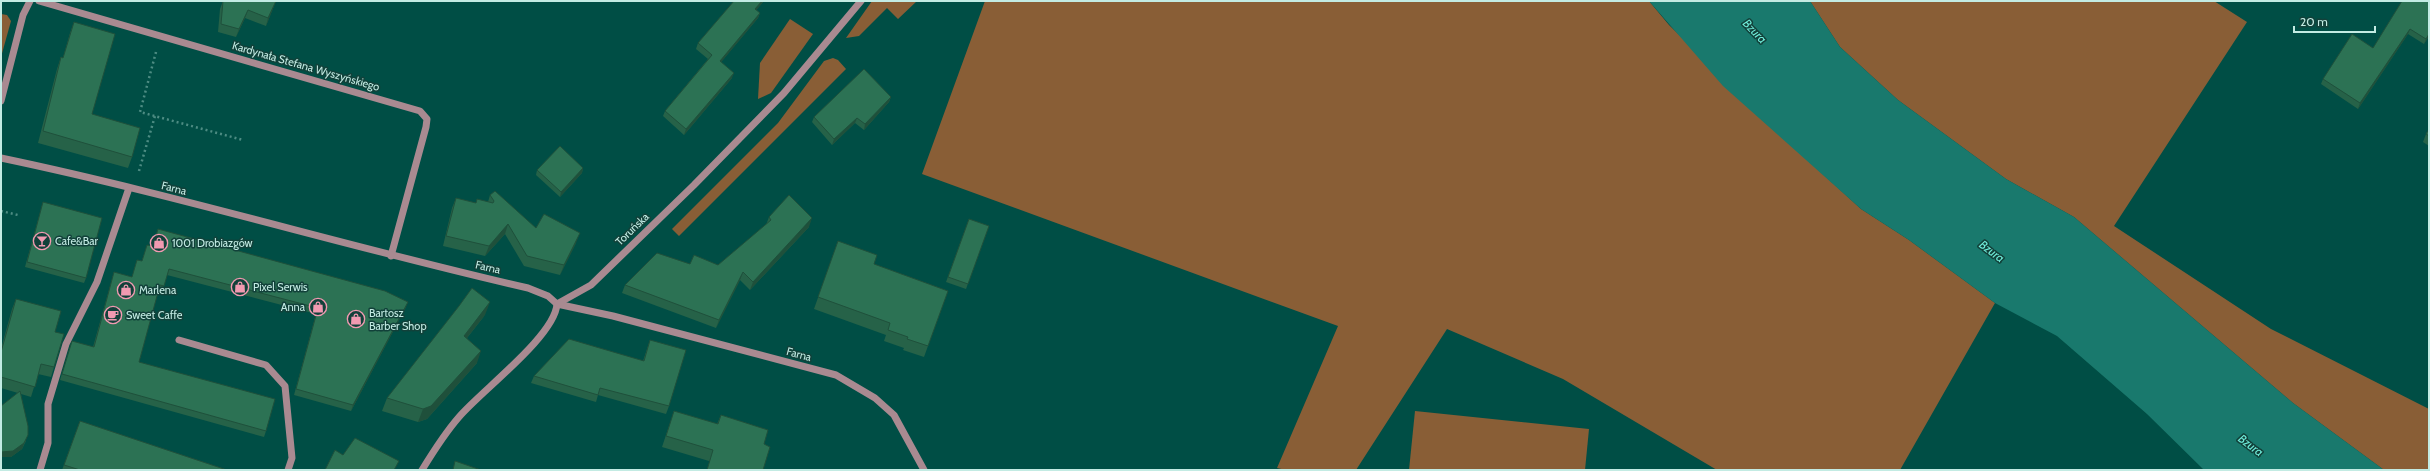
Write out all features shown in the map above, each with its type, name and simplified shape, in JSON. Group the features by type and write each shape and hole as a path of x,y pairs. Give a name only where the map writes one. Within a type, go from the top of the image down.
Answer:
{"street":[{"path":"1,101 23,15 30,1"},
{"name":"Kardynała Stefana Wyszyńskiego","path":"39,1 414,108 425,114 426,127 392,256"},
{"path":"68,10 71,1"},
{"name":"Toruńska","path":"556,304 591,284 694,185 784,93 861,1"},
{"name":"Farna","path":"1,158 129,188 392,256 528,288 548,296 556,304 613,316 836,375 875,398 894,415 924,470"},
{"path":"40,470 48,443 48,404 66,344 97,282 129,188"},
{"path":"422,470 458,418 540,336 556,312 556,304"},
{"path":"179,340 266,365 285,386 292,458 288,470"}],"path":[{"path":"162,37 140,112 243,140"},
{"path":"139,172 155,116"},
{"path":"1,211 18,215"}],"shaded area":[{"path":"872,1 917,1 898,19 887,8 859,36 846,38"},
{"path":"985,1 1649,1 1669,25 1803,156 1861,209 1909,240 1995,303 1900,470 1717,470 1563,379 1447,329 1356,470 1286,470 1277,468 1338,326 922,174"},
{"path":"1810,1 2214,1 2247,22 2114,226 2271,329 2429,409 2429,470 2384,470 2293,403 2074,217 2006,179 1898,100 1840,47"},
{"path":"1,14 7,15 11,21 1,57"},
{"path":"790,19 813,34 771,93 758,99 760,63"},
{"path":"833,58 838,60 846,69 679,236 672,229 778,123 824,61"},
{"path":"1415,411 1589,429 1585,470 1409,470"}],"water":[{"name":"Bzura","path":"1649,1 1810,1 1840,47 1898,100 2006,179 2074,217 2293,403 2384,470 2204,470 2147,414 2057,336 1995,303 1909,240 1861,209 1723,86"}],"building":[{"path":"223,1 276,1 268,18 248,10 239,29 221,24"},
{"path":"734,1 762,1 755,9 760,13 720,61 734,73 686,129 665,111 712,55 698,43"},
{"path":"2402,1 2429,1 2429,34 2426,39 2410,29 2360,103 2323,79 2352,34 2373,48"},
{"path":"74,22 115,34 92,114 140,128 132,157 43,131 61,57 63,58"},
{"path":"864,69 891,97 865,124 857,118 834,139 814,117"},
{"path":"2429,129 2429,136 2426,134"},
{"path":"560,146 583,168 561,192 537,170"},
{"path":"495,191 536,228 544,214 580,233 564,265 527,256 508,224 489,246 446,236 456,198 476,203 477,199 493,203 494,201 490,195"},
{"path":"789,195 812,218 753,282 743,272 719,320 625,285 657,253 690,264 694,255 718,265 771,220 769,217"},
{"path":"43,202 102,218 86,278 27,262"},
{"path":"969,219 989,226 968,284 948,277"},
{"path":"158,229 385,291 408,302 353,405 296,389 318,308 169,269 164,286 160,285 139,362 275,399 266,431 62,374 72,341 94,347 114,272 132,277 137,260 142,261 147,245 153,246"},
{"path":"838,241 877,255 874,264 948,291 928,346 907,339 908,337 888,330 890,323 818,297"},
{"path":"472,288 490,302 464,336 481,351 431,406 423,409 387,398 459,306"},
{"path":"16,299 61,311 55,332 64,334 54,367 41,364 35,387 1,377 1,352"},
{"path":"569,339 644,361 650,340 686,350 669,406 600,388 598,395 534,376"},
{"path":"20,391 28,426 28,435 24,443 13,451 1,452 1,406"},
{"path":"674,411 718,424 721,415 768,430 764,444 770,447 763,470 707,470 713,450 666,436"},
{"path":"80,421 227,470 80,470 64,465"},
{"path":"355,438 399,461 394,470 325,470 335,450 343,455"},
{"path":"455,461 481,470 453,470"}],"place":[{"name":"Cafe&Bar","path":"42,241"},
{"name":"1001 Drobiazgów","path":"159,243"},
{"name":"Pixel Serwis","path":"240,287"},
{"name":"Marlena","path":"126,290"},
{"name":"Anna","path":"318,307"},
{"name":"Sweet Caffe","path":"113,315"},
{"name":"Bartosz Barber Shop","path":"356,319"}]}
